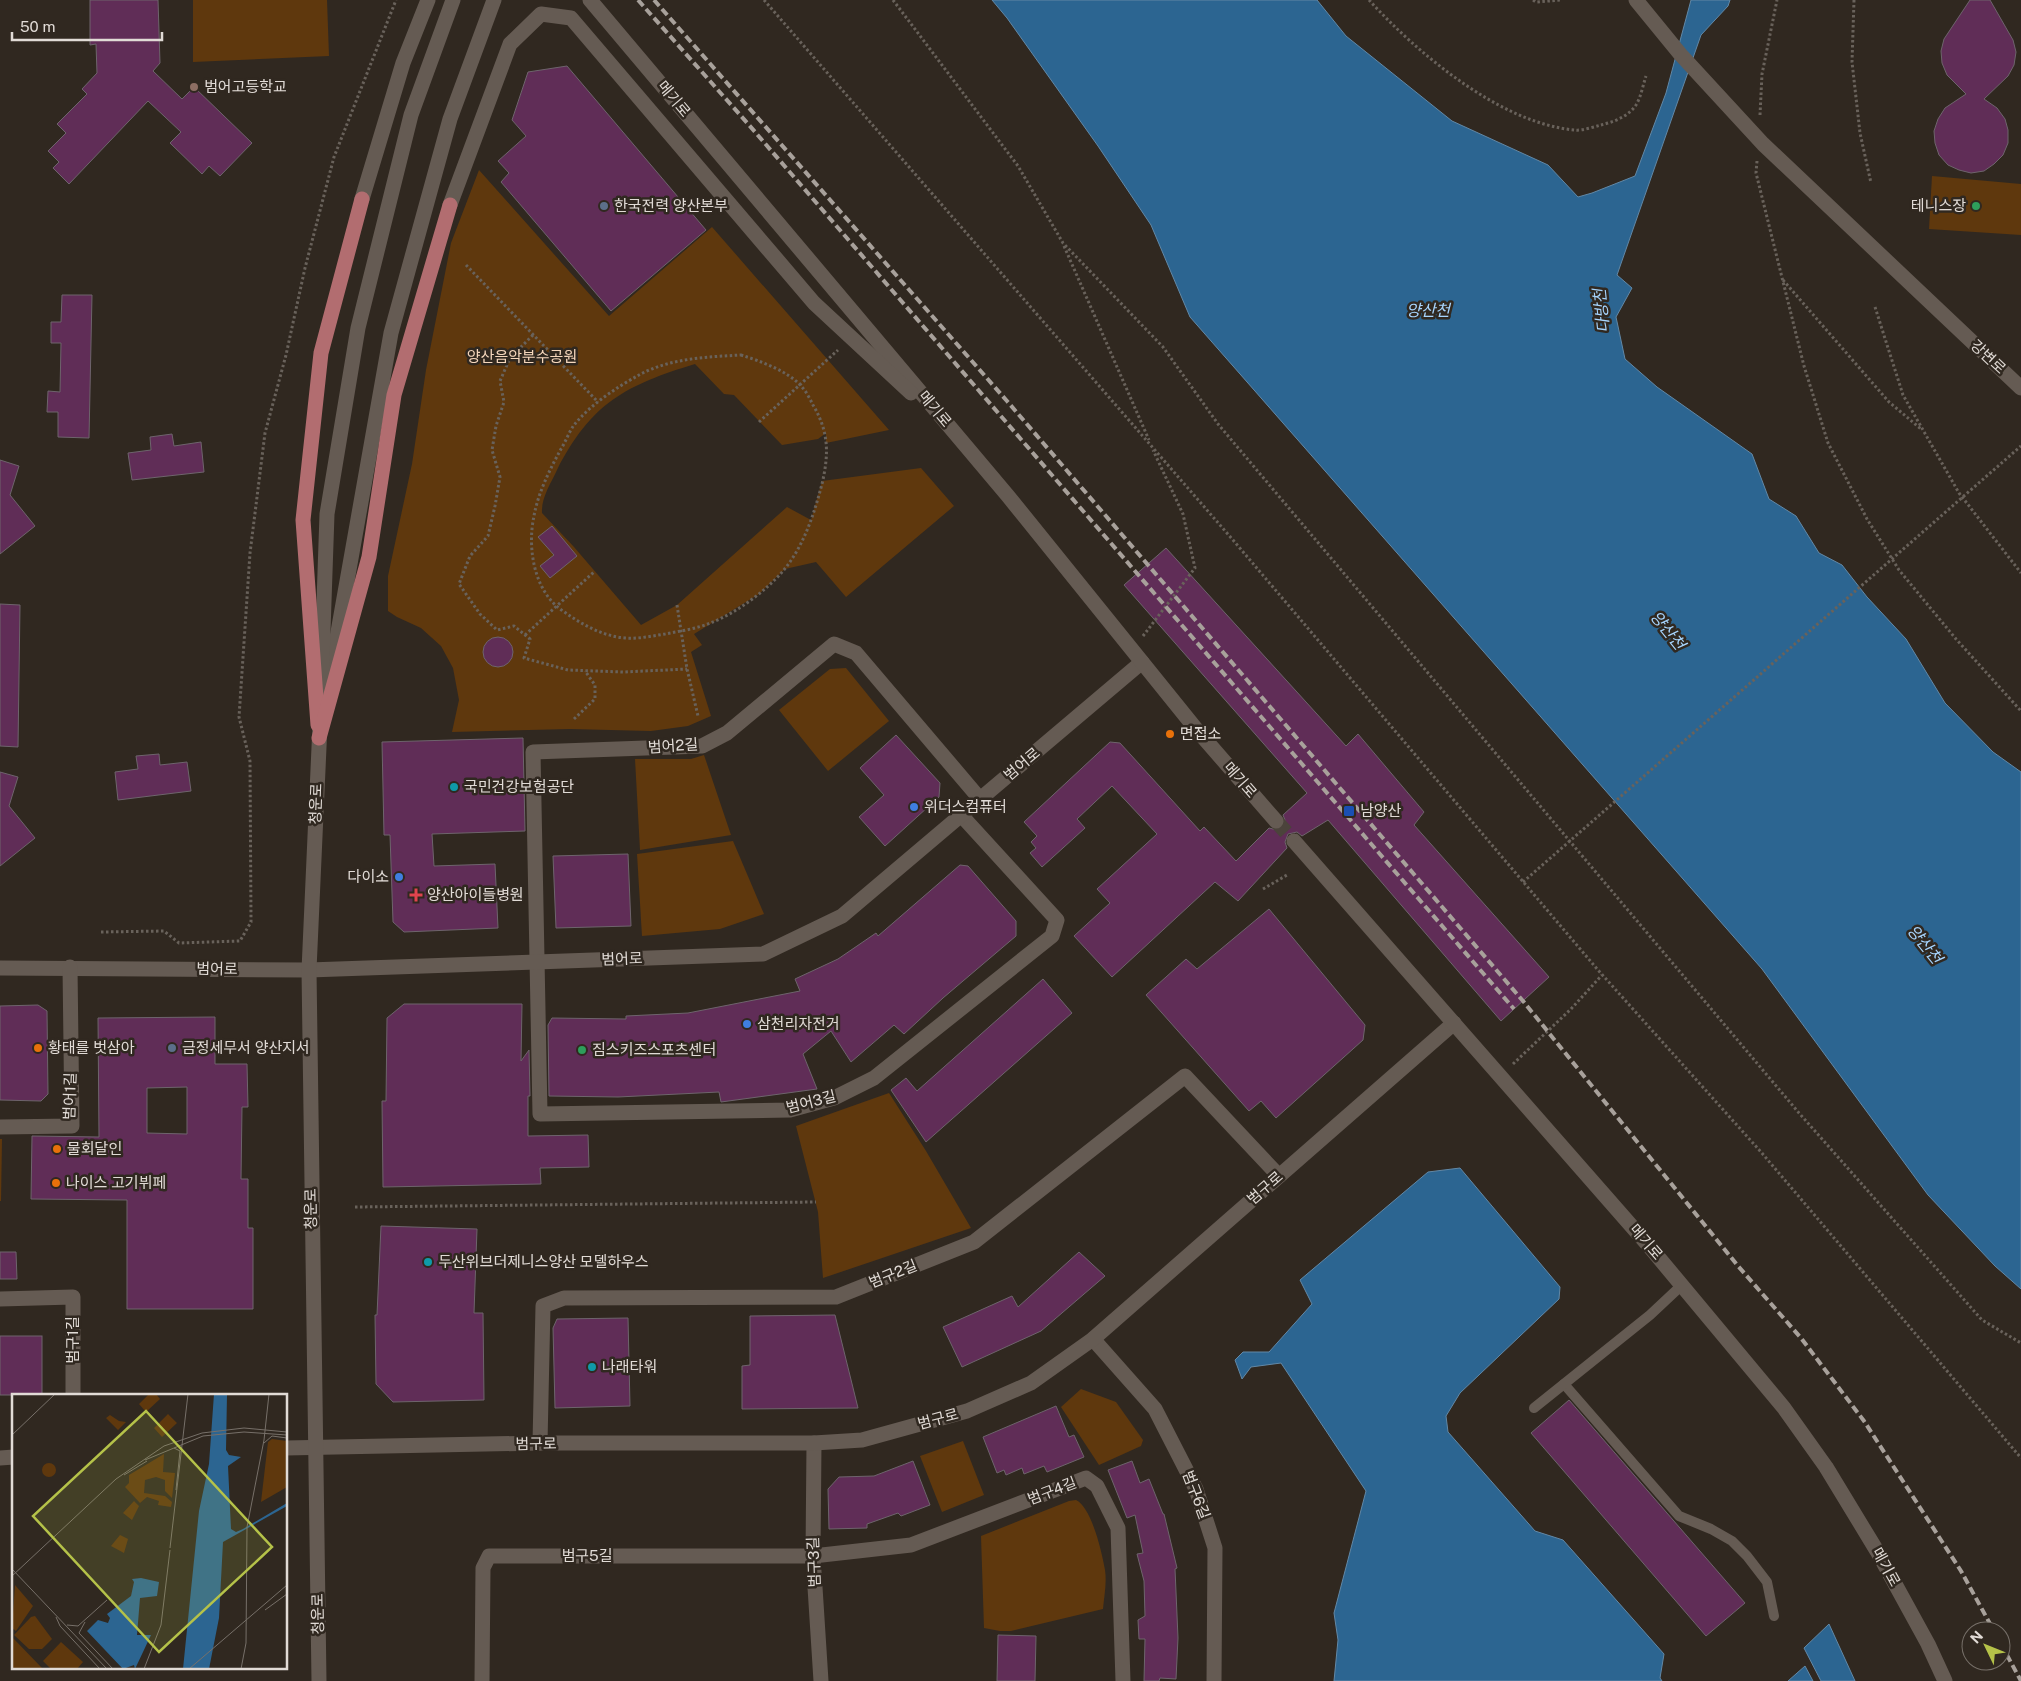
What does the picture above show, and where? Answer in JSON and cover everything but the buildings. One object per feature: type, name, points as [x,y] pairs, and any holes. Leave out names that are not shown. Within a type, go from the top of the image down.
[{"type":"main road","points":[[319,738],[304,520],[321,353],[362,199]]},
{"type":"main road","points":[[319,738],[369,557],[394,394],[450,205]]},
{"type":"street","points":[[362,199],[403,63],[428,0]]},
{"type":"street","points":[[319,738],[327,514],[358,328],[411,116],[452,0]]},
{"type":"street","points":[[319,738],[391,333],[450,119],[494,0]]},
{"type":"street","name":"메기로","points":[[590,0],[957,436],[1196,729],[1276,821]]},
{"type":"street","name":"강변로","points":[[1636,0],[1687,62],[1763,144],[2021,388]]},
{"type":"street","points":[[450,205],[510,44],[541,14],[571,18],[814,303],[957,436]]},
{"type":"street","name":"범어2길","points":[[538,962],[533,752],[702,746],[727,733],[834,644],[856,653],[980,799]]},
{"type":"street","name":"범어로","points":[[0,968],[309,970],[762,954],[842,916],[1142,662]]},
{"type":"street","name":"청운로","points":[[319,738],[309,970],[319,1681]]},
{"type":"street","name":"범어3길","points":[[538,962],[540,1114],[790,1110],[834,1098],[874,1078],[1052,936],[1058,920],[961,815]]},
{"type":"street","name":"메기로","points":[[1294,841],[1682,1285],[1784,1408],[1826,1467],[1877,1551],[1928,1644],[1945,1681]]},
{"type":"street","name":"범어1길","points":[[0,1127],[72,1126],[70,967]]},
{"type":"street","name":"범구로","points":[[288,1448],[540,1443],[814,1443],[862,1440],[967,1411],[1031,1383],[1093,1339],[1454,1024]]},
{"type":"street","name":"범구2길","points":[[540,1443],[543,1306],[564,1298],[836,1296],[974,1242],[1185,1076],[1279,1176]]},
{"type":"street","name":"범구1길","points":[[0,1299],[73,1297],[74,1394]]},
{"type":"street","name":"범구6길","points":[[1093,1339],[1155,1409],[1196,1489],[1215,1548],[1214,1681]]},
{"type":"street","name":"범구3길","points":[[814,1443],[813,1556],[821,1681]]},
{"type":"street","name":"범구4길","points":[[813,1556],[911,1545],[1086,1478],[1097,1486],[1118,1528],[1123,1681]]},
{"type":"street","name":"범구5길","points":[[482,1681],[483,1568],[489,1556],[813,1556]]},
{"type":"lane","points":[[1534,1408],[1650,1315],[1682,1285]]},
{"type":"lane","points":[[1564,1384],[1679,1516],[1711,1529],[1732,1541],[1747,1556],[1767,1582],[1774,1616]]},
{"type":"path","points":[[101,932],[164,931],[179,943],[240,941],[251,922],[250,761],[239,716],[250,553],[264,433],[286,355],[305,268],[334,157],[396,0]]},
{"type":"path","points":[[764,0],[1151,444],[1602,975],[1761,1152],[2021,1458]]},
{"type":"path","points":[[893,0],[1018,166],[1063,243],[1183,514],[1195,568],[1132,650]]},
{"type":"path","points":[[1369,0],[1390,23],[1438,64],[1482,96],[1522,116],[1547,124],[1576,130],[1618,120],[1636,105],[1646,76]]},
{"type":"path","points":[[1533,0],[1536,2],[1561,0]]},
{"type":"path","points":[[1759,123],[1762,74],[1777,0]]},
{"type":"path","points":[[1854,0],[1852,62],[1860,133],[1871,183]]},
{"type":"path","points":[[1758,153],[1756,173],[1781,278],[1804,366],[1828,443],[1867,519],[1899,570],[1956,639],[2021,711]]},
{"type":"path","points":[[1063,243],[1163,346],[1218,424],[1799,1113],[1982,1320],[2021,1342]]},
{"type":"path","points":[[466,265],[598,402]]},
{"type":"path","points":[[1781,278],[1889,402],[1923,431]]},
{"type":"path","points":[[1875,307],[1903,395],[1962,497],[2021,573]]},
{"type":"path","points":[[532,335],[510,358],[500,381],[504,402],[496,426],[492,450],[500,477],[495,506],[488,536],[470,556],[459,584],[480,614],[497,630],[514,626],[530,639],[524,658],[568,670],[623,672],[687,669]]},
{"type":"path","points":[[759,422],[838,350]]},
{"type":"path","points":[[741,355],[764,363],[801,385],[818,412],[826,432],[826,458],[816,509],[801,543],[785,569],[759,594],[710,623],[647,637],[625,638],[604,633],[556,607],[543,589],[535,569],[531,540],[534,516],[557,457],[574,425],[598,402],[640,374],[678,361],[710,357],[741,355]]},
{"type":"path","points":[[1523,882],[2021,446]]},
{"type":"path","points":[[525,635],[595,571]]},
{"type":"path","points":[[678,605],[687,669],[698,716]]},
{"type":"path","points":[[574,719],[595,699],[595,685],[584,670]]},
{"type":"path","points":[[1263,889],[1287,875]]},
{"type":"path","points":[[1500,1076],[1571,1009],[1602,975]]},
{"type":"path","points":[[355,1207],[816,1202]]},
{"type":"green space","points":[[193,0],[327,0],[329,56],[193,62]]},
{"type":"green space","name":"양산음악분수공원","points":[[479,170],[609,316],[712,227],[889,430],[826,443],[826,433],[818,439],[782,445],[734,395],[724,394],[695,364],[649,380],[613,400],[583,428],[570,447],[547,491],[542,513],[641,625],[677,605],[787,507],[811,520],[822,481],[921,468],[954,506],[846,597],[816,562],[785,569],[759,594],[694,634],[702,645],[691,652],[711,716],[688,726],[651,731],[570,729],[452,732],[459,700],[453,668],[441,646],[421,628],[388,611],[388,576],[412,464],[426,370],[451,243]]},
{"type":"green space","name":"테니스장","points":[[1932,176],[2021,184],[2021,235],[1929,229]]},
{"type":"green space","points":[[846,668],[889,721],[828,771],[779,710],[830,669]]},
{"type":"green space","points":[[704,755],[731,835],[640,850],[635,759],[691,759]]},
{"type":"green space","points":[[733,841],[764,914],[720,929],[642,936],[637,854]]},
{"type":"green space","points":[[889,1093],[926,1151],[971,1228],[823,1278],[818,1212],[796,1126]]},
{"type":"green space","points":[[0,1139],[2,1139],[1,1201],[0,1201]]},
{"type":"green space","points":[[1081,1389],[1116,1402],[1143,1440],[1141,1446],[1099,1465],[1061,1407]]},
{"type":"green space","points":[[963,1441],[984,1495],[942,1512],[920,1456]]},
{"type":"green space","points":[[1076,1500],[1087,1512],[1101,1553],[1106,1580],[1103,1609],[1011,1631],[984,1628],[981,1536],[1069,1501]]},
{"type":"water","name":"양산천","points":[[992,0],[1317,0],[1346,36],[1452,121],[1548,165],[1578,197],[1635,176],[1666,93],[1691,0],[1730,0],[1728,6],[1701,35],[1617,275],[1632,288],[1616,317],[1625,359],[1657,387],[1752,454],[1769,499],[1796,516],[1819,553],[1842,565],[1867,597],[1906,639],[1945,703],[1993,752],[2021,772],[2021,1289],[1995,1266],[1928,1195],[1762,969],[1190,317],[1151,225],[1098,146],[1007,18]]},
{"type":"water","points":[[1460,1168],[1560,1287],[1559,1299],[1460,1393],[1446,1416],[1448,1432],[1535,1531],[1563,1540],[1664,1654],[1660,1678],[1662,1681],[1334,1681],[1338,1640],[1334,1613],[1366,1491],[1281,1363],[1251,1367],[1242,1379],[1235,1360],[1243,1352],[1269,1352],[1312,1304],[1300,1280],[1428,1172]]},
{"type":"water","points":[[1829,1624],[1855,1681],[1821,1681],[1804,1648]]},
{"type":"water","points":[[1805,1666],[1813,1681],[1788,1681]]},
{"type":"tunnel","points":[[1276,821],[1294,841]]},
{"type":"railway","points":[[638,0],[749,125],[1514,1009]]},
{"type":"railway","points":[[654,0],[1007,401],[1523,1001],[1738,1266],[1801,1338],[1864,1421],[1961,1571],[1988,1621]]},
{"type":"railway","points":[[2011,1662],[2021,1681]]},
{"type":"place","name":"범어고등학교","points":[[194,87]]},
{"type":"place","name":"한국전력 양산본부","points":[[604,206]]},
{"type":"place","name":"테니스장","points":[[1976,206]]},
{"type":"place","name":"면접소","points":[[1170,734]]},
{"type":"place","name":"국민건강보험공단","points":[[454,787]]},
{"type":"place","name":"위더스컴퓨터","points":[[914,807]]},
{"type":"place","name":"남양산","points":[[1349,811]]},
{"type":"place","name":"다이소","points":[[399,877]]},
{"type":"place","name":"양산아이들병원","points":[[416,895]]},
{"type":"place","name":"삼천리자전거","points":[[747,1024]]},
{"type":"place","name":"황태를 벗삼아","points":[[38,1048]]},
{"type":"place","name":"금정세무서 양산지서","points":[[172,1048]]},
{"type":"place","name":"짐스키즈스포츠센터","points":[[582,1050]]},
{"type":"place","name":"물회달인","points":[[57,1149]]},
{"type":"place","name":"나이스 고기뷔페","points":[[56,1183]]},
{"type":"place","name":"두산위브더제니스양산 모델하우스","points":[[428,1262]]},
{"type":"place","name":"나래타워","points":[[592,1367]]},
{"type":"water label","name":"다방천","points":[[1601,311]]}]
